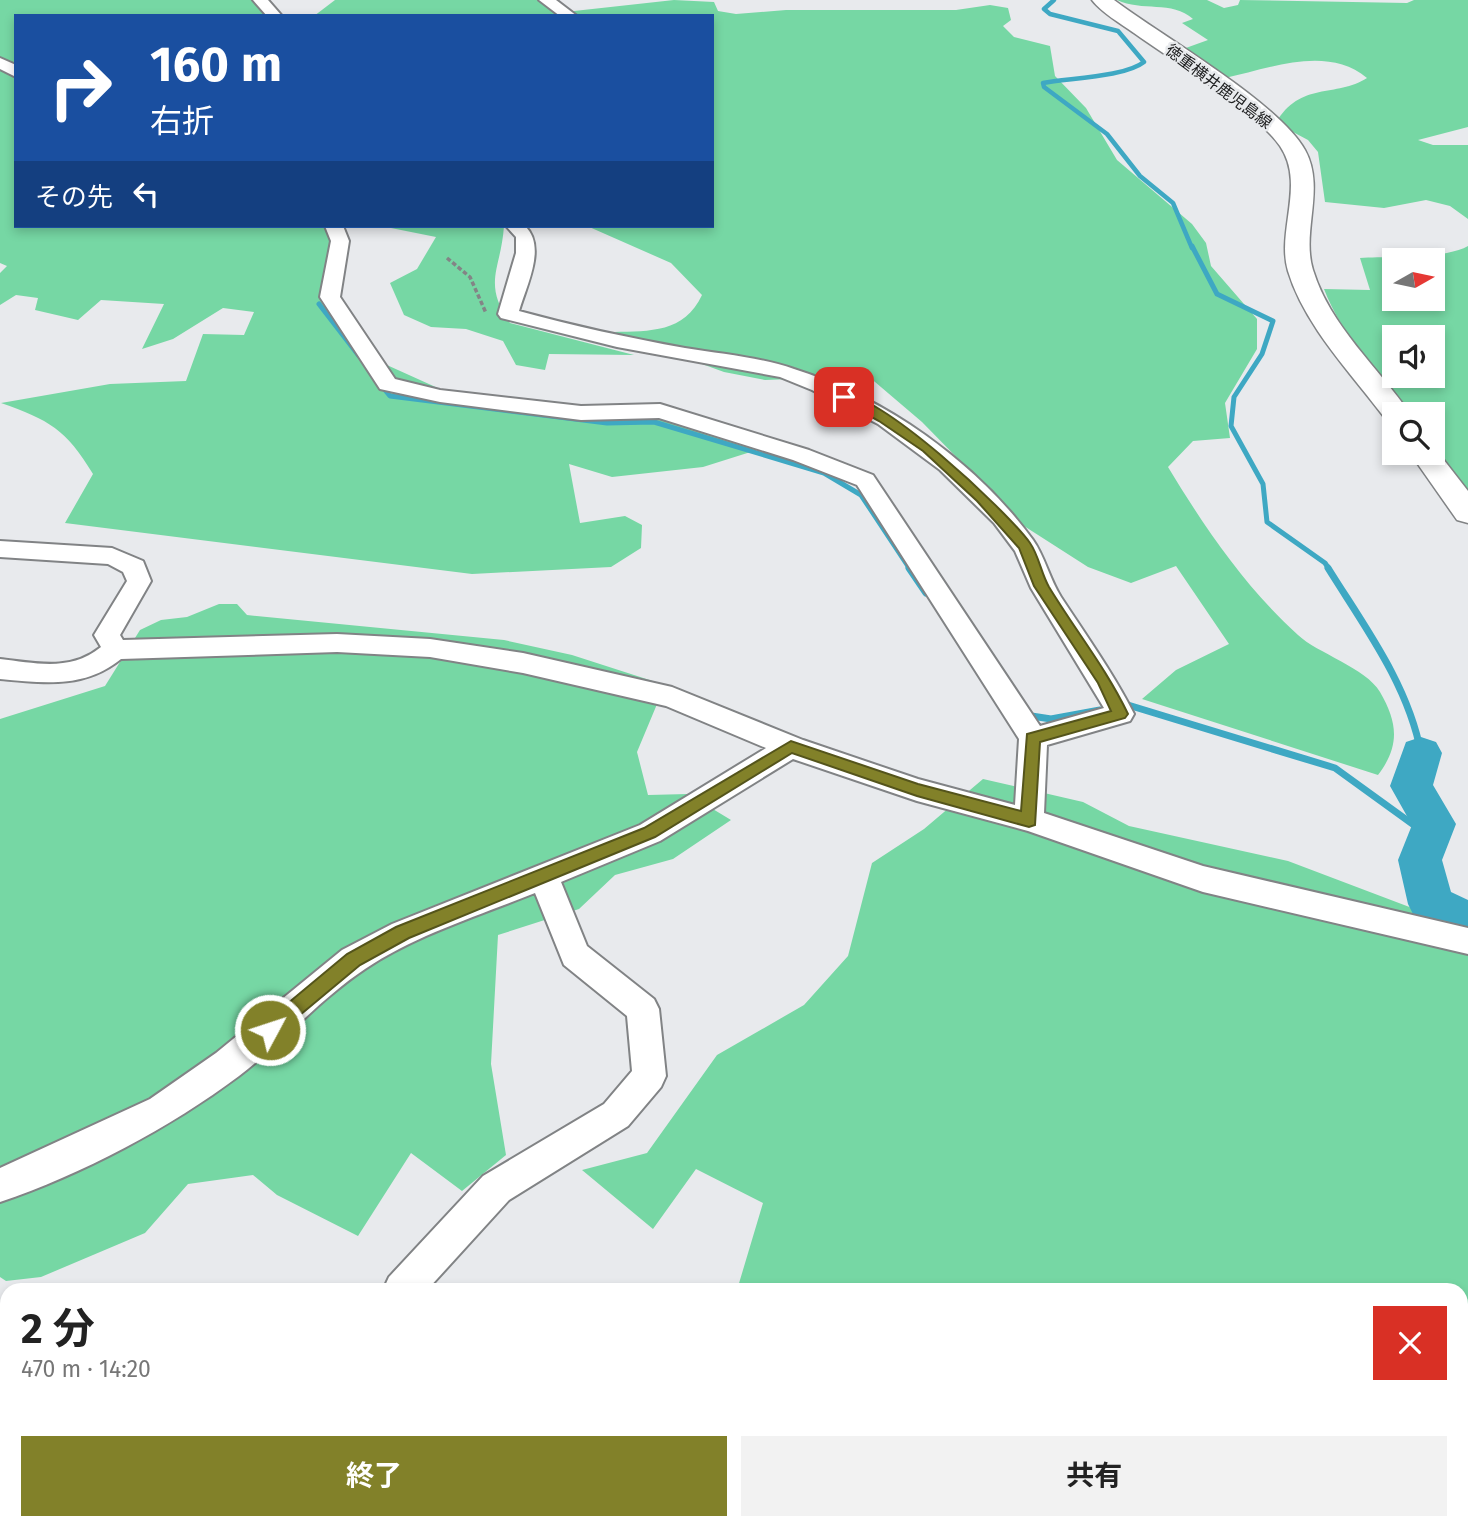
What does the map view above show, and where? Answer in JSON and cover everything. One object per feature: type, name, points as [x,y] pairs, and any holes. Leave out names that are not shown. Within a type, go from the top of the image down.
[{"type":"main road","name":"徳重横井鹿児島線","points":[[1102,0],[1254,111],[1288,142],[1301,166],[1303,184],[1297,250],[1301,271],[1322,312],[1388,402]]},
{"type":"main road","points":[[1434,465],[1468,513]]},
{"type":"street","points":[[260,0],[273,14]]},
{"type":"street","points":[[546,0],[567,14]]},
{"type":"street","points":[[335,228],[340,242],[330,297],[388,384],[440,396],[581,413],[660,411],[802,455],[865,480],[1033,738],[1029,820]]},
{"type":"street","points":[[517,228],[525,236],[526,253],[508,314],[639,346],[784,372],[823,386],[884,418],[927,449],[982,498],[1025,546],[1041,586],[1105,681],[1120,714],[1033,738]]},
{"type":"street","points":[[0,549],[112,556],[134,567],[139,581],[107,635],[115,650]]},
{"type":"street","points":[[0,669],[72,675],[98,666],[115,650],[337,643],[430,648],[523,663],[672,696],[791,747],[917,790],[1029,820],[1203,879],[1468,941]]},
{"type":"street","points":[[0,1185],[24,1177],[162,1110],[228,1064],[353,960],[403,933],[650,832],[791,747]]},
{"type":"street","points":[[408,1283],[496,1188],[616,1115],[649,1076],[643,1009],[575,955],[543,876]]},
{"type":"path","points":[[447,258],[470,277],[486,314],[518,323],[526,319]]},
{"type":"green space","points":[[0,0],[260,0],[280,14],[14,14],[14,228],[344,228],[335,233],[334,254],[344,330],[378,361],[440,389],[545,407],[621,409],[706,423],[760,449],[703,467],[612,477],[569,464],[580,523],[625,516],[642,525],[641,548],[611,567],[472,574],[65,523],[93,474],[74,446],[55,428],[32,415],[1,403],[110,384],[186,381],[203,334],[244,335],[254,312],[223,308],[173,339],[142,349],[164,304],[101,300],[78,320],[35,310],[38,298],[16,295],[0,305],[0,273],[7,266],[0,263]]},
{"type":"green space","points":[[335,0],[537,0],[565,12],[674,0],[714,2],[718,11],[736,14],[786,10],[956,10],[990,5],[1008,8],[1011,20],[1003,26],[1014,37],[1050,46],[1055,76],[1086,108],[1117,160],[1192,224],[1206,243],[1211,266],[1257,319],[1257,349],[1225,403],[1230,438],[1193,441],[1168,467],[1227,556],[1279,617],[1306,642],[1353,668],[1380,692],[1390,714],[1394,734],[1390,754],[1378,775],[1142,699],[1176,670],[1229,644],[1176,566],[1131,583],[1088,567],[1024,526],[922,422],[868,376],[765,380],[724,372],[614,332],[653,330],[676,323],[686,317],[702,295],[671,263],[592,228],[714,228],[714,14],[317,14]]},
{"type":"green space","points":[[1117,0],[1207,0],[1224,8],[1238,5],[1240,0],[1407,3],[1414,0],[1468,0],[1468,127],[1418,140],[1433,145],[1468,145],[1468,219],[1450,206],[1426,200],[1384,208],[1325,202],[1318,152],[1308,140],[1276,123],[1296,101],[1319,92],[1343,88],[1367,78],[1351,68],[1317,61],[1298,62],[1225,78],[1183,49],[1208,40],[1182,23],[1193,19],[1185,13]]},
{"type":"green space","points":[[391,228],[504,228],[495,286],[497,297],[510,323],[634,355],[549,354],[545,370],[516,365],[503,341],[466,329],[431,327],[404,315],[390,283],[417,269],[436,237]]},
{"type":"green space","points":[[1468,246],[1468,497],[1445,464],[1445,402],[1400,402],[1388,388],[1445,388],[1445,325],[1382,325],[1382,380],[1351,339],[1324,289],[1370,290],[1360,258],[1382,257],[1382,312],[1446,312],[1446,253]]},
{"type":"green space","points":[[219,604],[237,604],[247,615],[504,640],[572,655],[665,685],[637,752],[648,795],[688,794],[731,820],[673,859],[615,875],[579,909],[498,935],[491,1064],[506,1155],[462,1191],[411,1153],[358,1236],[277,1195],[253,1175],[188,1184],[145,1233],[41,1277],[6,1281],[0,1277],[0,719],[105,686],[140,630],[161,620],[187,617]]},
{"type":"green space","points":[[983,779],[1083,802],[1129,826],[1288,861],[1420,911],[1468,940],[1468,1283],[739,1283],[763,1203],[696,1169],[653,1229],[582,1170],[647,1153],[717,1055],[804,1005],[848,956],[872,863],[924,829]]},
{"type":"waterway","points":[[1054,0],[1044,9],[1050,14],[1118,31],[1144,62],[1111,74],[1043,83],[1044,87],[1107,134],[1140,176],[1173,203],[1192,248]]},
{"type":"waterway","points":[[1192,246],[1217,294],[1273,321],[1262,354],[1234,397],[1231,426],[1263,484],[1267,522],[1325,563],[1329,569]]},
{"type":"waterway","points":[[319,304],[359,356]]},
{"type":"waterway","points":[[381,385],[390,396],[607,423],[654,422],[824,473],[861,495],[910,569]]},
{"type":"waterway","points":[[909,568],[926,593]]},
{"type":"waterway","points":[[1328,568],[1395,679],[1415,728],[1421,753]]},
{"type":"waterway","points":[[1122,706],[1128,705],[1335,768],[1429,836]]},
{"type":"waterway","points":[[1025,715],[1051,719],[1100,710]]},
{"type":"waterway","points":[[1421,753],[1411,786],[1434,824],[1420,860],[1431,904],[1468,921]]},
{"type":"route","points":[[270,1030],[353,960],[403,933],[650,832],[791,747],[917,790],[1029,820],[1033,738],[1120,714],[1105,681],[1041,586],[1025,546],[982,498],[927,449],[884,418],[844,397]]}]
